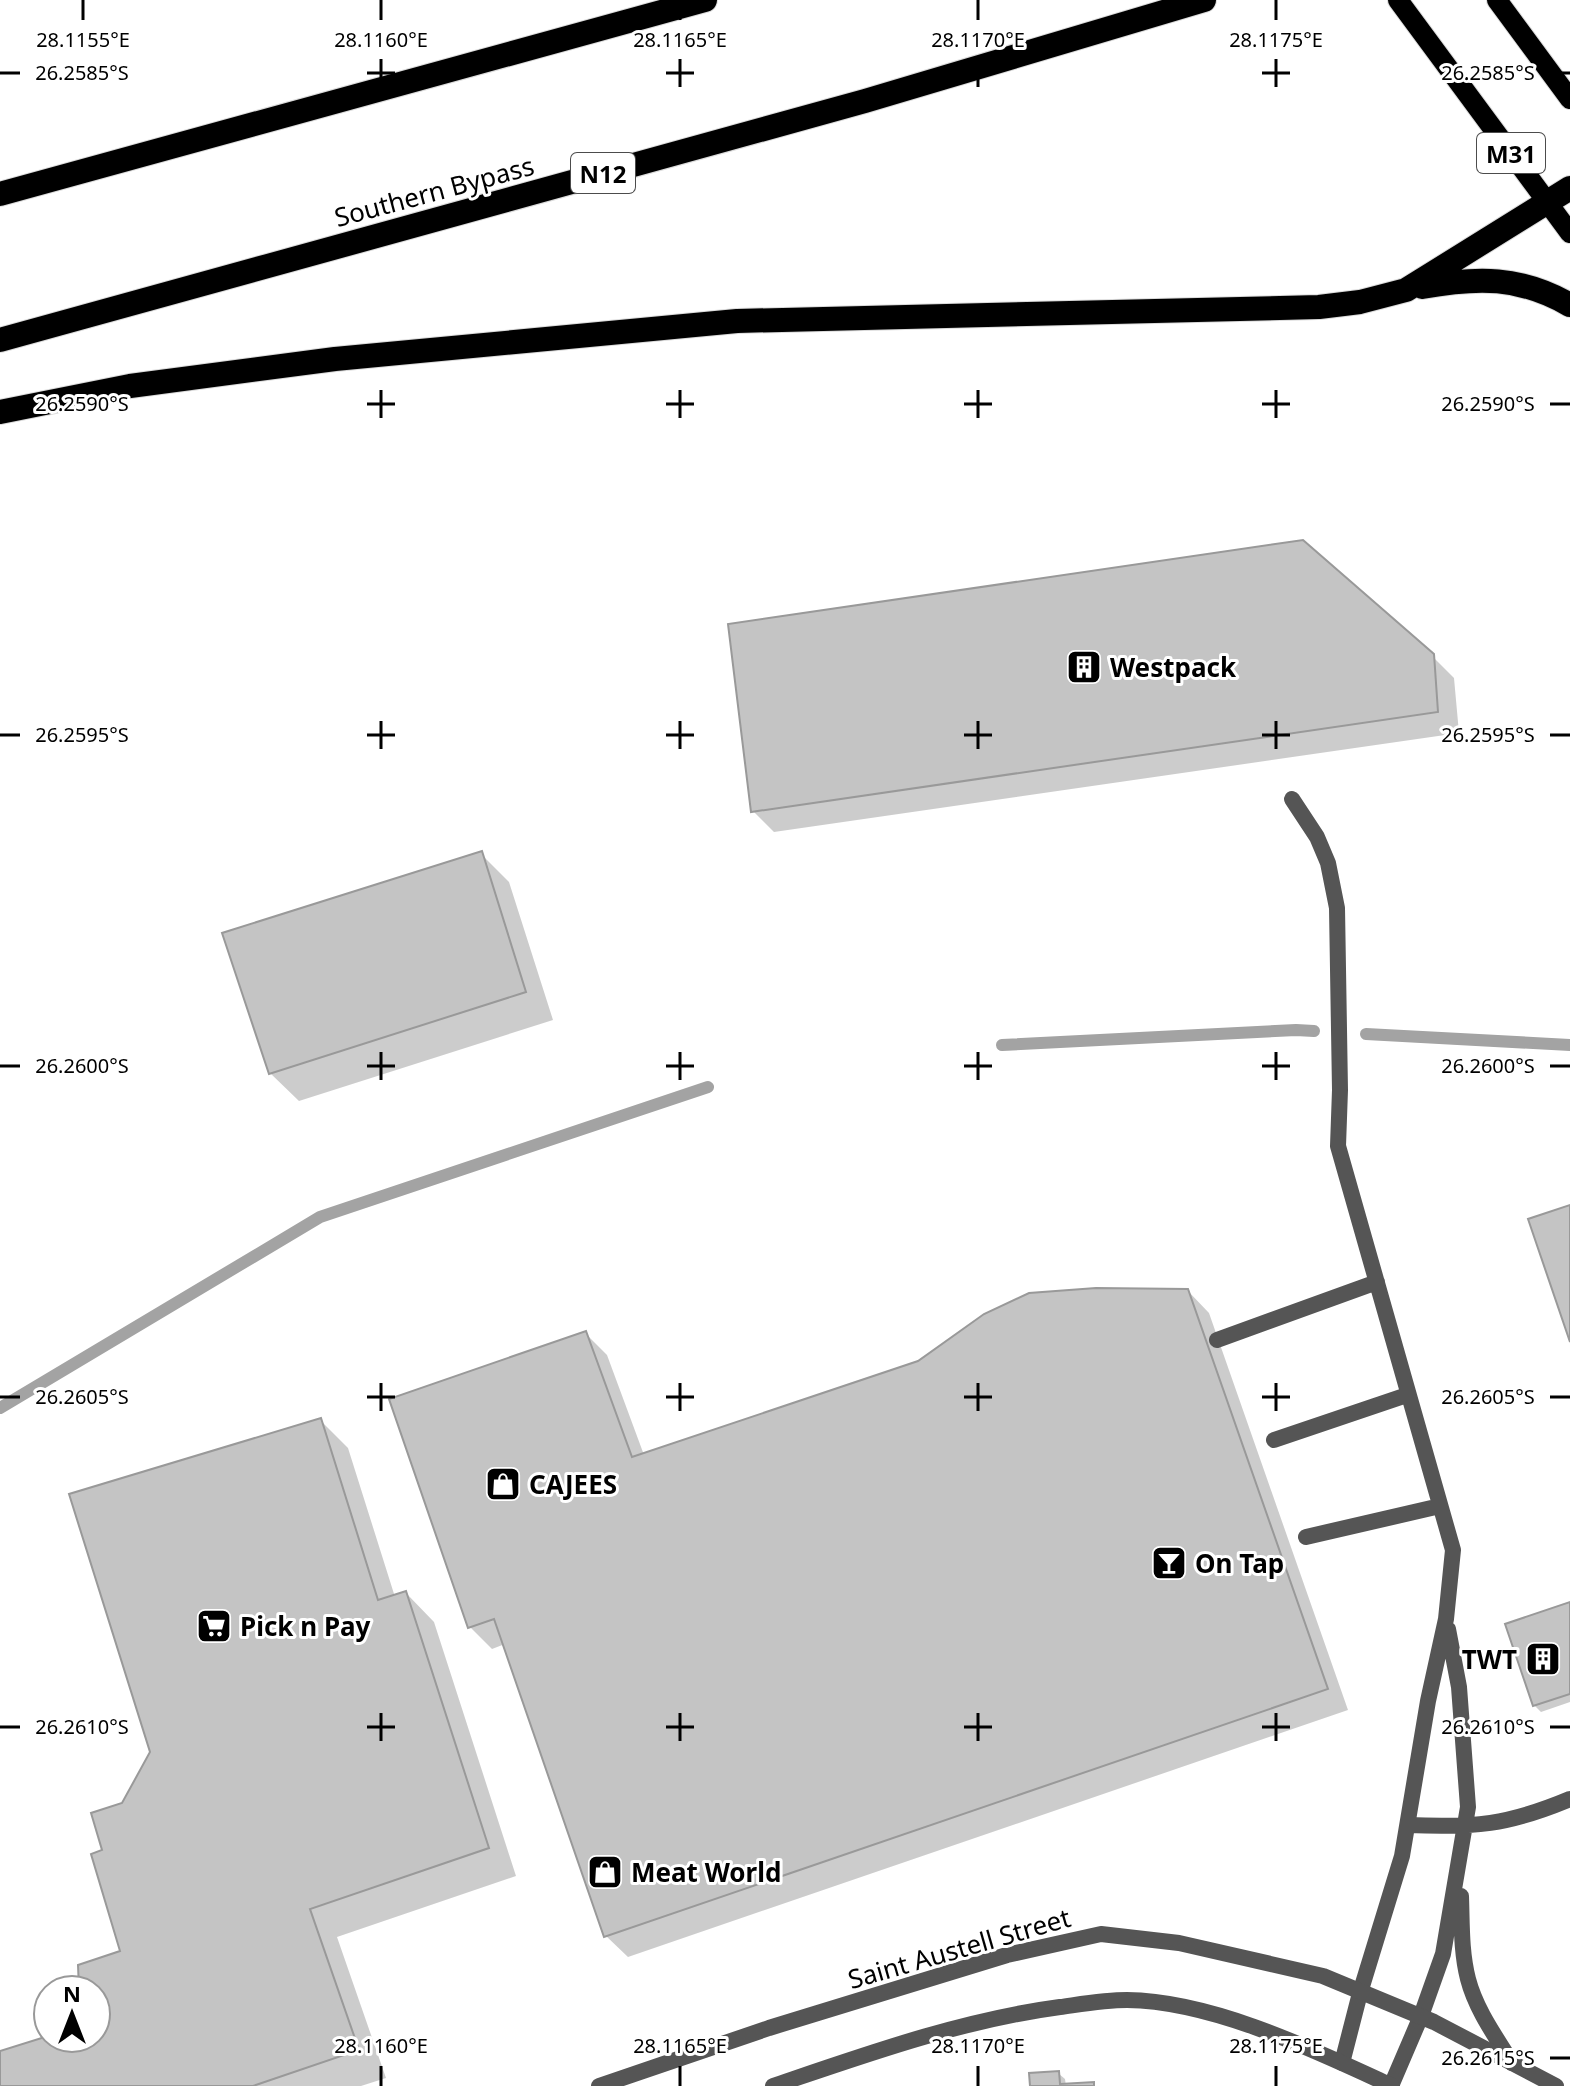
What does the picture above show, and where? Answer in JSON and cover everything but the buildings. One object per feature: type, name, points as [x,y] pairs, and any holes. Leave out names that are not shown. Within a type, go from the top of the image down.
[{"type":"highway","points":[[0,194],[705,0]]},
{"type":"highway","name":"Southern Bypass","points":[[0,340],[865,101],[1204,0]]},
{"type":"highway","points":[[1406,290],[1570,188]]},
{"type":"highway","points":[[0,412],[130,386],[335,359],[737,321],[1319,307],[1360,302],[1452,282],[1505,280],[1551,294],[1570,305]]},
{"type":"main road","name":"M31","points":[[1398,0],[1570,233]]},
{"type":"main road","points":[[1497,0],[1570,99]]},
{"type":"street","points":[[1292,799],[1317,837],[1328,863],[1337,908],[1338,1146],[1453,1550],[1446,1619],[1428,1701],[1402,1856],[1342,2063]]},
{"type":"street","points":[[1217,1340],[1377,1282]]},
{"type":"street","points":[[1274,1440],[1407,1395]]},
{"type":"street","points":[[1306,1537],[1440,1506]]},
{"type":"street","points":[[773,2086],[860,2056],[1007,2014],[1127,2000],[1177,2006],[1227,2019],[1288,2040],[1391,2086],[1443,1954],[1468,1807],[1459,1687],[1446,1619]]},
{"type":"street","points":[[1408,1825],[1464,1827],[1523,1817],[1570,1799]]},
{"type":"street","points":[[1459,1867],[1463,1948],[1468,1980],[1484,2019],[1512,2063]]},
{"type":"street","name":"Saint Austell Street","points":[[599,2086],[769,2028],[992,1959],[1101,1934],[1179,1943],[1323,1976],[1421,2016],[1556,2086]]},
{"type":"waterway","points":[[1002,1045],[1314,1031]]},
{"type":"waterway","points":[[1366,1034],[1570,1045]]},
{"type":"waterway","points":[[0,1408],[320,1217],[708,1087]]},
{"type":"place","name":"Westpack","points":[[1084,667]]},
{"type":"place","name":"CAJEES","points":[[503,1484]]},
{"type":"place","name":"On Tap","points":[[1169,1563]]},
{"type":"place","name":"Pick n Pay","points":[[214,1626]]},
{"type":"place","name":"TWT","points":[[1543,1659]]},
{"type":"place","name":"Meat World","points":[[605,1872]]}]
